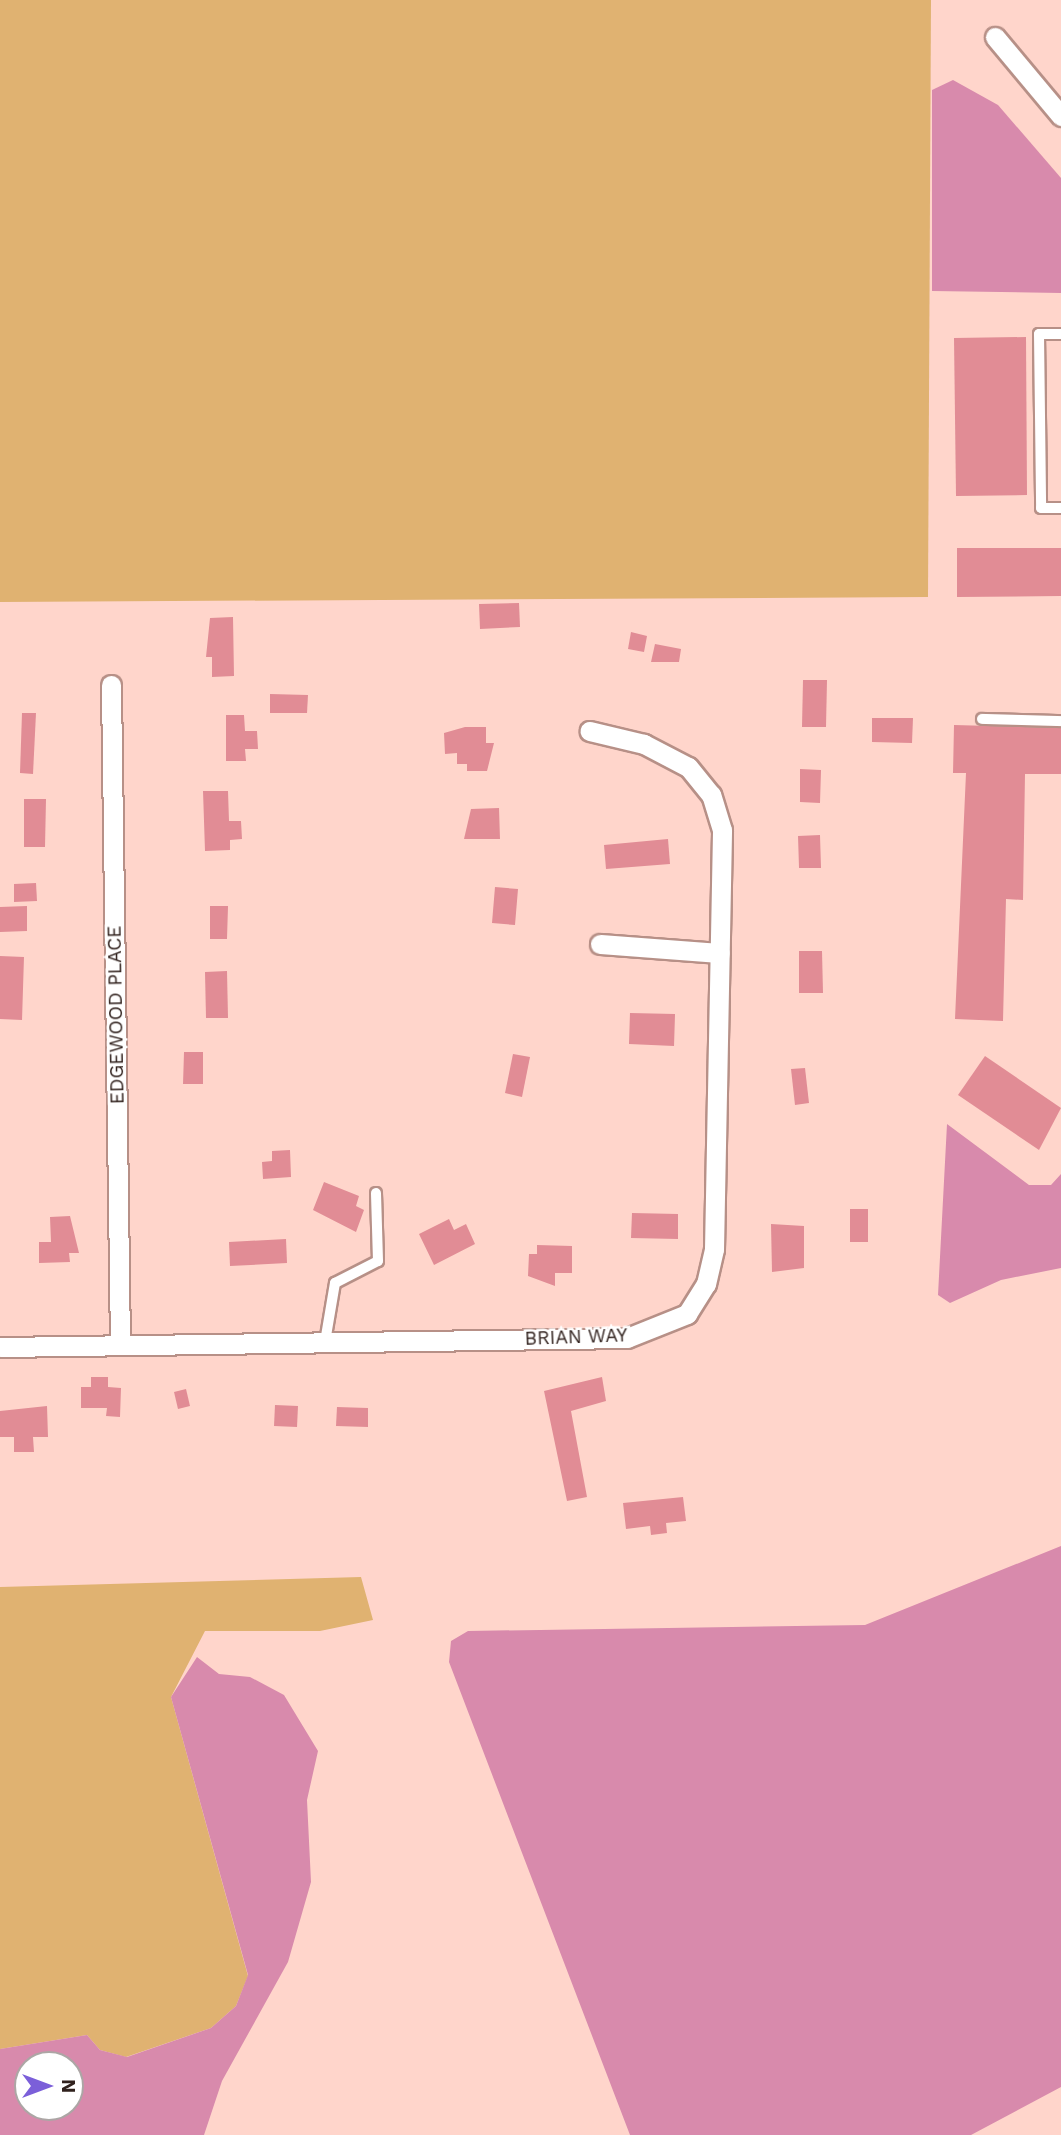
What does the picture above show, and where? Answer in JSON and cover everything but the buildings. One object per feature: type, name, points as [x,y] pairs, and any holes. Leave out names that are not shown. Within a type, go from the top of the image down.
[{"type":"street","points":[[995,37],[1061,117]]},
{"type":"street","name":"EDGEWOOD PLACE","points":[[111,685],[120,1345]]},
{"type":"street","name":"BRIAN WAY","points":[[0,1347],[627,1338],[687,1314],[706,1284],[713,1249],[722,830],[711,795],[669,755],[590,731]]},
{"type":"street","points":[[600,944],[720,953]]},
{"type":"lane","points":[[1061,334],[1039,334],[1041,508],[1061,508]]},
{"type":"lane","points":[[982,719],[1061,721]]},
{"type":"lane","points":[[325,1342],[335,1283],[378,1261],[376,1193]]},
{"type":"shaded area","points":[[0,0],[931,0],[928,597],[0,602]]},
{"type":"shaded area","points":[[953,80],[998,105],[1061,178],[1061,293],[932,291],[932,90]]},
{"type":"shaded area","points":[[947,1124],[1029,1185],[1051,1185],[1061,1174],[1061,1268],[1001,1280],[950,1303],[938,1295]]},
{"type":"shaded area","points":[[1061,1546],[1061,2087],[971,2135],[630,2135],[449,1662],[451,1641],[468,1631],[865,1625]]},
{"type":"shaded area","points":[[361,1577],[373,1620],[320,1631],[205,1631],[171,1697],[248,1976],[236,2006],[211,2028],[126,2057],[100,2050],[87,2035],[0,2049],[0,1587]]},
{"type":"shaded area","points":[[197,1657],[219,1674],[250,1677],[284,1695],[318,1751],[307,1800],[311,1882],[288,1962],[222,2081],[204,2135],[0,2135],[0,2049],[87,2035],[100,2050],[127,2057],[211,2028],[236,2006],[248,1975],[171,1697]]}]
